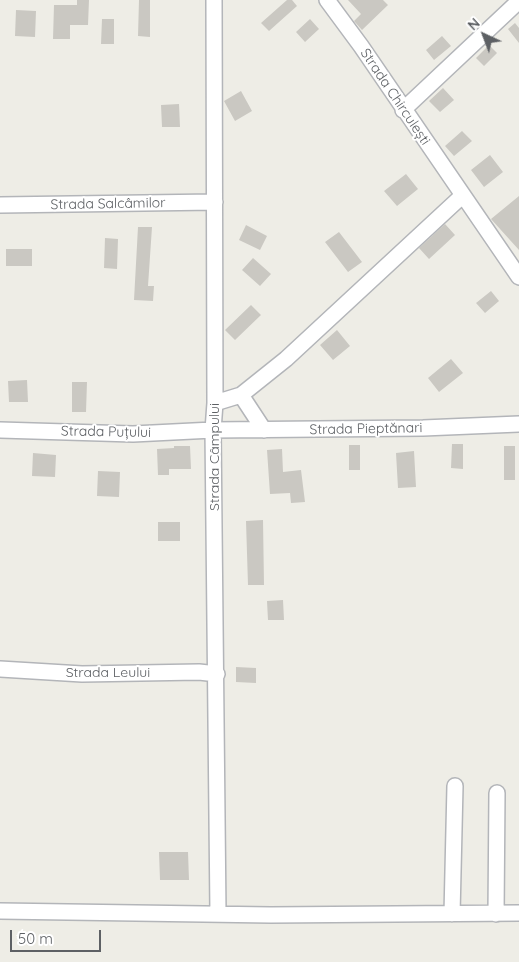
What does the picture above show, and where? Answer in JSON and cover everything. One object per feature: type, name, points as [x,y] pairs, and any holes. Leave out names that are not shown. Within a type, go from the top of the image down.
[{"type":"street","name":"Strada Câmpului","points":[[214,0],[215,403],[212,430],[217,674],[218,914]]},
{"type":"street","name":"Strada Chirculești","points":[[327,0],[361,46],[519,278]]},
{"type":"street","points":[[403,110],[519,1]]},
{"type":"street","points":[[215,403],[241,395],[286,359],[462,196]]},
{"type":"street","name":"Strada Salcâmilor","points":[[0,205],[215,202]]},
{"type":"street","points":[[241,395],[264,430]]},
{"type":"street","name":"Strada Pieptănari","points":[[212,430],[519,424]]},
{"type":"street","name":"Strada Puțului","points":[[0,430],[133,434],[212,430]]},
{"type":"street","name":"Strada Leului","points":[[0,670],[82,674],[199,672],[217,674]]},
{"type":"street","points":[[452,914],[455,786]]},
{"type":"street","points":[[496,914],[497,793]]},
{"type":"street","points":[[0,911],[218,914],[519,913]]},
{"type":"building","points":[[77,0],[89,0],[88,25],[70,25],[70,39],[53,39],[54,5],[77,5]]},
{"type":"building","points":[[139,0],[150,0],[150,37],[138,36]]},
{"type":"building","points":[[287,0],[292,0],[297,6],[269,31],[261,23]]},
{"type":"building","points":[[348,0],[383,0],[388,5],[362,30],[354,21],[361,14]]},
{"type":"building","points":[[16,10],[36,11],[35,37],[15,36]]},
{"type":"building","points":[[102,19],[114,19],[114,44],[101,44]]},
{"type":"building","points":[[310,19],[319,29],[305,42],[296,32]]},
{"type":"building","points":[[515,23],[519,28],[519,43],[508,29]]},
{"type":"building","points":[[442,36],[451,46],[434,60],[426,50]]},
{"type":"building","points":[[489,45],[497,53],[484,66],[476,58]]},
{"type":"building","points":[[443,88],[454,100],[440,112],[429,101]]},
{"type":"building","points":[[241,91],[252,111],[235,121],[224,101]]},
{"type":"building","points":[[179,104],[180,127],[162,127],[161,105]]},
{"type":"building","points":[[462,131],[472,141],[454,156],[445,146]]},
{"type":"building","points":[[490,155],[503,172],[484,187],[471,170]]},
{"type":"building","points":[[406,174],[418,189],[397,206],[384,191]]},
{"type":"building","points":[[519,196],[519,250],[491,219]]},
{"type":"building","points":[[445,224],[455,235],[429,259],[419,248]]},
{"type":"building","points":[[246,225],[267,236],[260,250],[239,240]]},
{"type":"building","points":[[138,227],[152,227],[148,286],[154,286],[153,301],[134,300]]},
{"type":"building","points":[[339,232],[362,262],[348,272],[325,242]]},
{"type":"building","points":[[105,238],[118,239],[117,269],[104,268]]},
{"type":"building","points":[[6,249],[32,249],[32,266],[6,266]]},
{"type":"building","points":[[253,258],[271,274],[260,286],[242,270]]},
{"type":"building","points":[[491,291],[499,301],[485,313],[476,303]]},
{"type":"building","points":[[251,305],[261,315],[235,340],[225,330]]},
{"type":"building","points":[[337,330],[350,346],[333,360],[320,345]]},
{"type":"building","points":[[451,359],[463,373],[439,392],[428,378]]},
{"type":"building","points":[[27,380],[28,402],[9,402],[8,381]]},
{"type":"building","points":[[72,382],[87,382],[86,412],[72,412]]},
{"type":"building","points":[[452,444],[463,444],[463,469],[451,468]]},
{"type":"building","points":[[349,445],[360,445],[360,470],[349,470]]},
{"type":"building","points":[[174,446],[190,446],[191,469],[169,469],[169,475],[158,475],[157,449],[174,448]]},
{"type":"building","points":[[504,446],[515,446],[515,480],[504,480]]},
{"type":"building","points":[[282,449],[283,472],[301,470],[305,502],[291,503],[290,493],[270,494],[267,450]]},
{"type":"building","points":[[414,451],[416,487],[398,488],[396,453]]},
{"type":"building","points":[[33,453],[56,455],[55,477],[32,476]]},
{"type":"building","points":[[98,471],[120,472],[119,497],[97,496]]},
{"type":"building","points":[[263,520],[264,585],[248,585],[246,521]]},
{"type":"building","points":[[158,522],[180,522],[180,541],[158,541]]},
{"type":"building","points":[[283,600],[284,620],[268,620],[267,601]]},
{"type":"building","points":[[236,667],[256,668],[256,683],[236,682]]},
{"type":"building","points":[[159,852],[188,852],[189,880],[160,880]]}]
